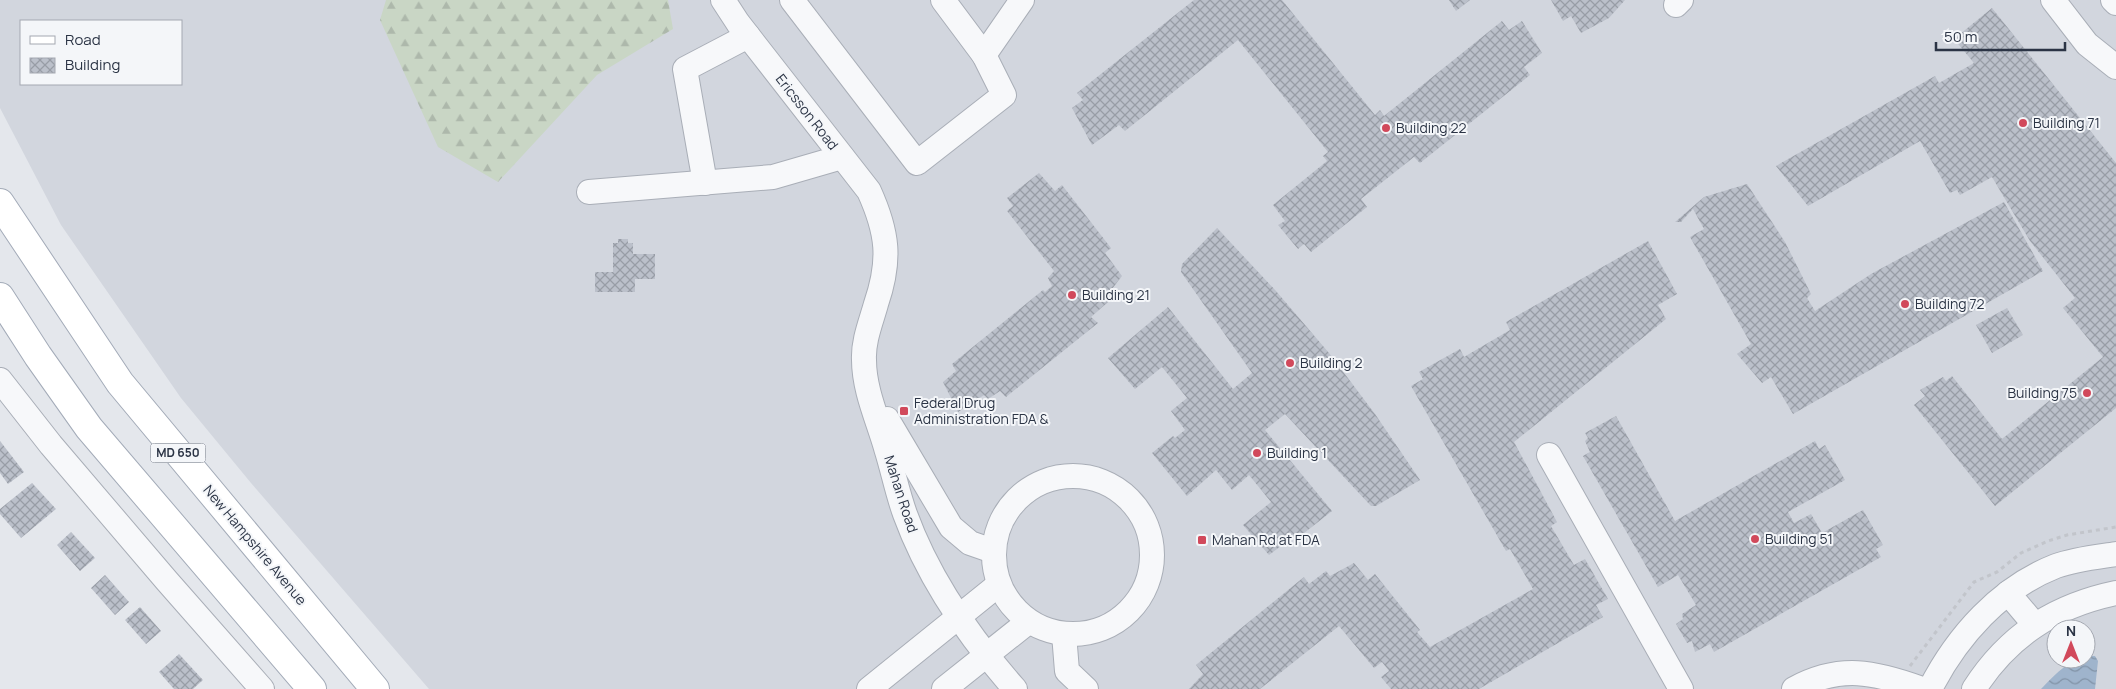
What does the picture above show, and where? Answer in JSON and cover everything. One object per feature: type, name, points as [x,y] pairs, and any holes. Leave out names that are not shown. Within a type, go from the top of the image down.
[{"type":"main road","name":"New Hampshire Avenue","points":[[0,203],[120,383],[375,689]]},
{"type":"main road","points":[[0,297],[38,356],[89,428],[156,509],[312,689]]},
{"type":"street","name":"Ericsson Road","points":[[723,0],[748,36],[869,191],[884,228]]},
{"type":"street","points":[[792,0],[917,162],[1004,94],[984,55],[951,3]]},
{"type":"street","points":[[984,55],[1022,0]]},
{"type":"street","points":[[2052,0],[2087,44],[2116,67]]},
{"type":"street","points":[[2113,0],[2116,3]]},
{"type":"street","points":[[705,183],[685,69],[748,36]]},
{"type":"street","points":[[589,192],[773,177],[842,157]]},
{"type":"street","name":"Mahan Road","points":[[884,228],[886,265],[868,329],[864,360],[869,391],[905,515],[957,618],[986,656],[1015,689]]},
{"type":"street","points":[[0,380],[51,445],[160,574],[262,689]]},
{"type":"street","name":"Mahan Road","points":[[869,391],[951,527],[970,543],[993,551]]},
{"type":"street","points":[[1550,455],[1681,689]]},
{"type":"street","points":[[1074,476],[1110,482],[1131,496],[1144,514],[1150,536],[1149,569],[1144,587],[1133,605],[1114,621],[1089,631],[1064,634],[1043,630],[1028,622],[1006,599],[998,585],[995,574],[993,551],[1000,529],[1008,515],[1026,494],[1048,481],[1074,476]]},
{"type":"street","points":[[1930,689],[1970,630],[1987,610],[2008,593],[2056,566],[2092,557],[2116,554]]},
{"type":"street","points":[[869,689],[998,585]]},
{"type":"street","points":[[2008,593],[2036,625]]},
{"type":"street","points":[[1974,689],[2010,643],[2036,625],[2062,610],[2114,598]]},
{"type":"street","points":[[944,689],[1028,622]]},
{"type":"street","points":[[1064,634],[1067,671],[1086,689]]},
{"type":"street","points":[[1794,689],[1818,678],[1851,672],[1880,675],[1922,689]]},
{"type":"shaded area","points":[[0,0],[2116,0],[2116,689],[429,689],[251,483],[181,398],[61,225],[0,108]]},
{"type":"green space","points":[[386,0],[668,0],[673,29],[597,75],[498,182],[438,147],[380,20]]},
{"type":"water","points":[[2096,658],[2098,661],[2095,689],[2041,689],[2061,670],[2096,669]]},
{"type":"building","name":"Building 22","points":[[1194,0],[1282,0],[1375,115],[1380,110],[1384,116],[1502,21],[1509,30],[1522,21],[1542,53],[1524,67],[1530,75],[1420,163],[1414,157],[1361,199],[1367,207],[1311,252],[1304,244],[1298,249],[1278,225],[1285,221],[1273,205],[1327,161],[1323,156],[1328,152],[1238,40],[1125,131],[1119,125],[1092,145],[1072,108],[1083,100],[1077,93]]},
{"type":"building","points":[[1449,0],[1470,0],[1456,11]]},
{"type":"building","points":[[1551,0],[1625,0],[1609,18],[1581,33],[1571,16],[1563,21]]},
{"type":"building","points":[[1992,8],[2116,163],[2116,408],[1995,506],[1914,405],[1925,396],[1920,390],[1943,377],[1946,381],[1952,376],[2002,439],[2103,357],[2063,308],[2075,298],[2030,241],[1992,177],[1960,195],[1957,190],[1950,193],[1920,141],[1808,206],[1776,166],[1935,76],[1939,83],[1974,63],[1954,39]]},
{"type":"building","name":"Building 21","points":[[1039,173],[1055,191],[1062,185],[1111,248],[1105,253],[1122,276],[1105,298],[1108,302],[1091,317],[1098,323],[1006,397],[1000,391],[988,399],[984,395],[958,412],[943,382],[956,371],[952,364],[1043,290],[1045,292],[1052,286],[1048,278],[1054,271],[1007,211],[1013,206],[1007,198]]},
{"type":"building","name":"Building 72","points":[[1747,184],[1785,242],[1811,294],[1807,298],[1815,311],[1871,274],[2004,202],[2043,271],[1793,414],[1771,377],[1762,383],[1737,354],[1751,344],[1690,237],[1704,229],[1693,209],[1681,222],[1675,222],[1704,197]]},
{"type":"building","points":[[1217,228],[1276,291],[1329,353],[1375,414],[1420,480],[1376,506],[1371,506],[1285,414],[1265,430],[1332,511],[1299,537],[1297,534],[1269,555],[1243,525],[1271,502],[1249,475],[1232,490],[1216,470],[1187,496],[1152,453],[1173,436],[1175,438],[1185,430],[1171,411],[1187,398],[1162,367],[1135,389],[1108,358],[1168,307],[1233,389],[1252,373],[1181,272],[1182,264]]},
{"type":"building","points":[[618,239],[628,239],[628,243],[633,243],[633,254],[655,254],[655,279],[635,279],[635,292],[595,292],[595,272],[613,272],[613,243],[618,243]]},
{"type":"building","points":[[1648,241],[1677,294],[1658,305],[1666,319],[1514,442],[1557,522],[1551,526],[1574,565],[1585,559],[1608,599],[1596,605],[1603,617],[1479,689],[1391,689],[1381,677],[1389,671],[1382,662],[1374,668],[1339,626],[1260,689],[1189,689],[1203,674],[1196,665],[1304,577],[1309,584],[1326,571],[1330,576],[1354,563],[1368,580],[1375,574],[1420,630],[1417,632],[1430,647],[1533,589],[1510,549],[1506,551],[1411,386],[1423,379],[1419,372],[1460,349],[1464,357],[1510,330],[1506,322]]},
{"type":"building","points":[[2007,308],[2023,335],[1992,353],[1976,325]]},
{"type":"building","name":"Building 51","points":[[1616,416],[1675,521],[1815,441],[1819,449],[1825,445],[1845,480],[1788,512],[1794,523],[1811,514],[1822,533],[1863,510],[1883,545],[1876,549],[1881,557],[1714,652],[1710,644],[1695,652],[1692,641],[1687,643],[1676,624],[1683,619],[1682,614],[1696,605],[1678,575],[1658,587],[1583,456],[1590,452],[1585,441],[1588,438],[1585,433]]},
{"type":"building","points":[[0,441],[24,472],[8,484],[0,473]]},
{"type":"building","points":[[32,483],[56,509],[21,538],[0,514],[0,509]]},
{"type":"building","points":[[71,532],[95,558],[80,571],[57,545]]},
{"type":"building","points":[[105,575],[129,602],[115,615],[91,588]]},
{"type":"building","points":[[140,607],[161,631],[146,644],[125,620]]},
{"type":"building","points":[[179,654],[203,680],[193,689],[174,689],[159,672]]},
{"type":"place","name":"Building 71","points":[[2023,123]]},
{"type":"place","name":"Building 22","points":[[1386,128]]},
{"type":"place","name":"Building 21","points":[[1072,295]]},
{"type":"place","name":"Building 72","points":[[1905,304]]},
{"type":"place","name":"Building 2","points":[[1290,363]]},
{"type":"place","name":"Building 75","points":[[2087,393]]},
{"type":"place","name":"Federal Drug Administration FDA &","points":[[904,411]]},
{"type":"place","name":"Building 1","points":[[1257,453]]},
{"type":"place","name":"Building 51","points":[[1755,539]]},
{"type":"place","name":"Mahan Rd at FDA","points":[[1202,540]]}]
